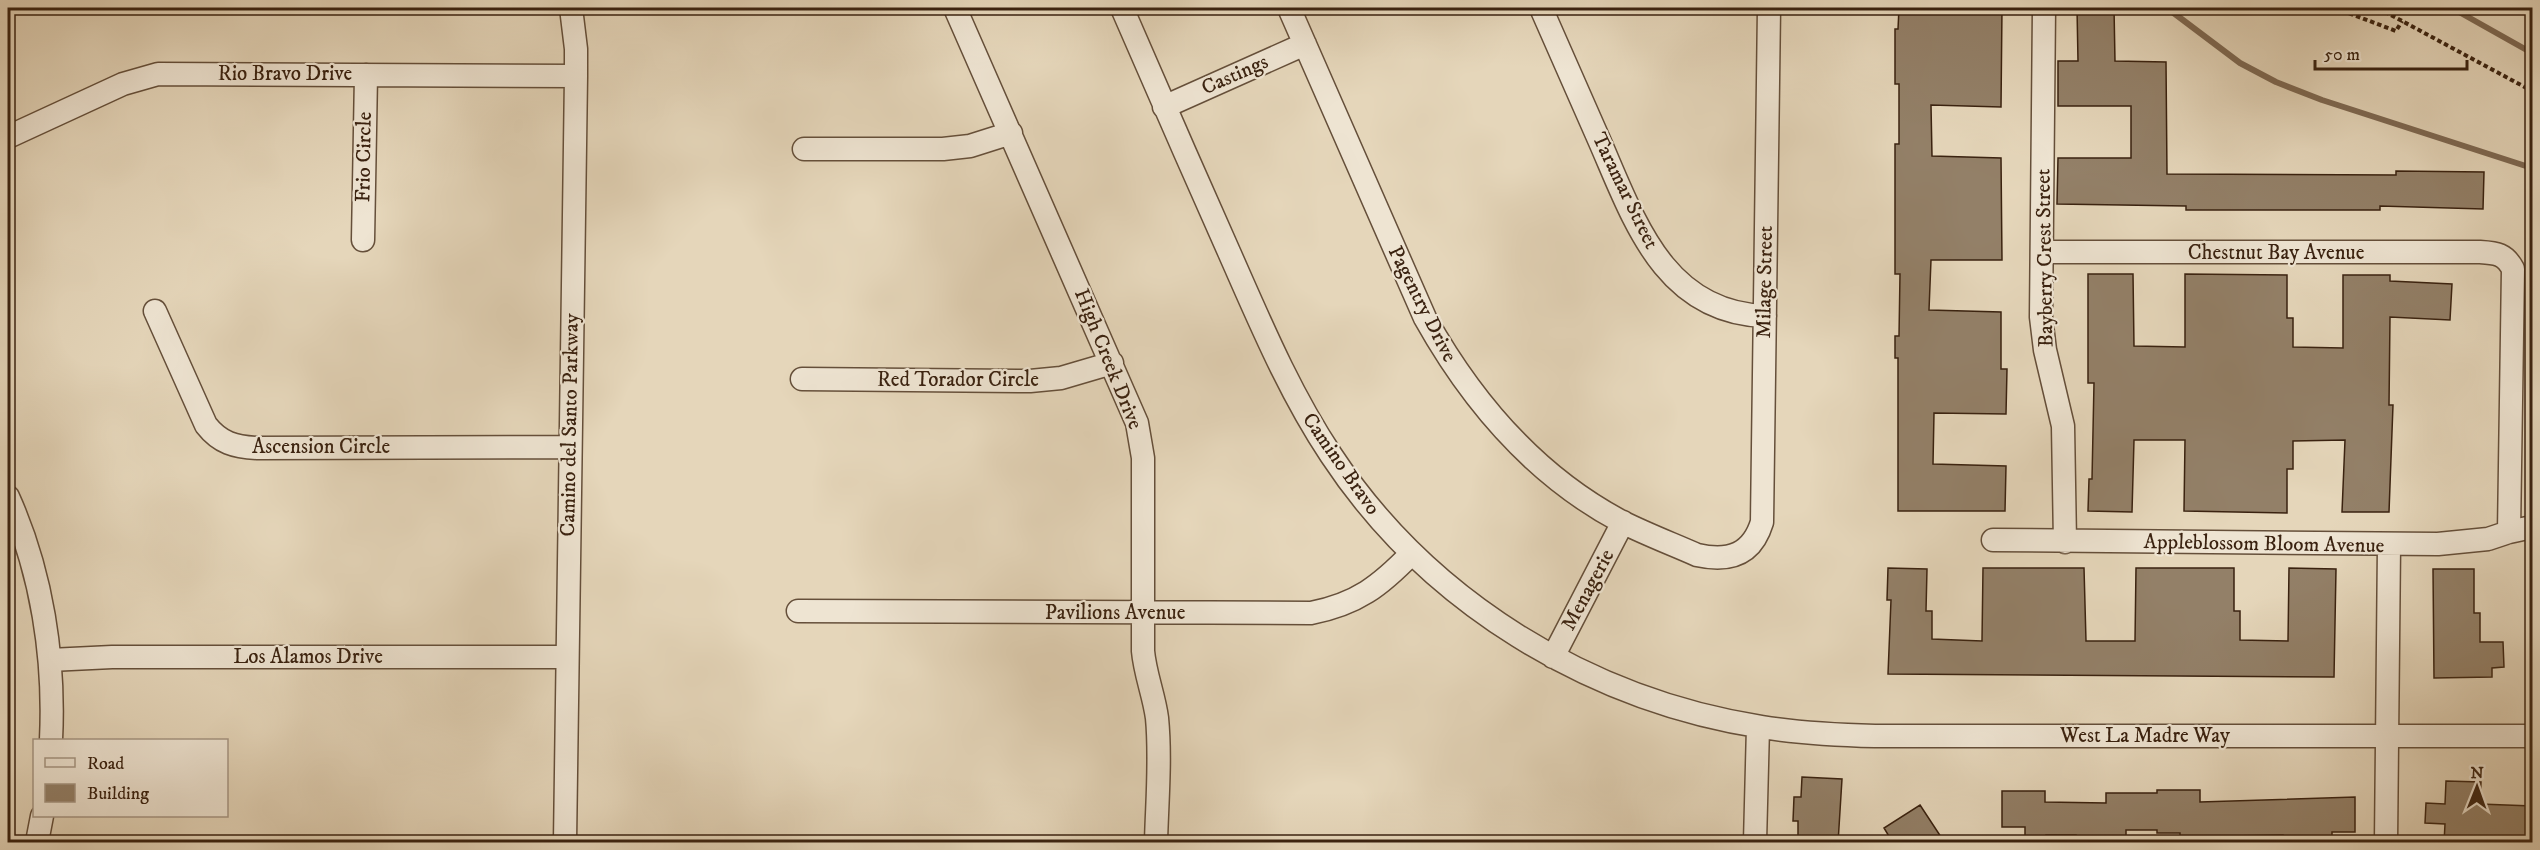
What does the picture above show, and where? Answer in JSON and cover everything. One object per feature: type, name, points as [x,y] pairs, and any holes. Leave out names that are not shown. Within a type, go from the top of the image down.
[{"type":"street","name":"Camino del Santo Parkway","points":[[565,843],[576,76],[572,8]]},
{"type":"street","name":"High Creek Drive","points":[[955,8],[1137,423],[1143,458],[1144,665],[1155,704],[1157,725],[1156,843]]},
{"type":"street","name":"Camino Bravo","points":[[1122,8],[1255,313],[1298,402],[1333,458],[1358,492],[1412,553],[1488,616],[1553,657],[1640,696],[1700,714],[1758,727]]},
{"type":"street","name":"Pagentry Drive","points":[[1288,8],[1417,302],[1456,371],[1483,407],[1528,455],[1575,492],[1623,522],[1697,555],[1709,557],[1733,555],[1744,550]]},
{"type":"street","name":"Taramar Street","points":[[1541,8],[1636,224],[1660,260],[1686,288],[1714,306],[1743,315],[1765,316]]},
{"type":"street","name":"Milage Street","points":[[1744,550],[1752,543],[1762,522],[1770,8]]},
{"type":"street","name":"Bayberry Crest Street","points":[[2044,8],[2041,317],[2045,350],[2063,426],[2065,542]]},
{"type":"street","name":"Castings","points":[[1164,106],[1305,44]]},
{"type":"street","name":"Rio Bravo Drive","points":[[8,137],[123,84],[146,76],[170,73],[576,76]]},
{"type":"street","name":"Frio Circle","points":[[363,240],[366,75]]},
{"type":"street","points":[[804,149],[943,149],[970,146],[1011,133]]},
{"type":"street","name":"Chestnut Bay Avenue","points":[[2042,252],[2498,253],[2508,259],[2513,269],[2509,532]]},
{"type":"street","name":"Ascension Circle","points":[[155,311],[206,425],[213,435],[233,446],[257,448],[570,447]]},
{"type":"street","name":"Red Torador Circle","points":[[802,380],[1030,381],[1061,378],[1112,363]]},
{"type":"street","points":[[8,497],[34,573],[50,660],[51,739]]},
{"type":"street","name":"Menagerie","points":[[1553,657],[1623,522]]},
{"type":"street","name":"Appleblossom Bloom Avenue","points":[[1993,540],[2438,544],[2488,539],[2532,527]]},
{"type":"street","points":[[2386,843],[2389,545]]},
{"type":"street","name":"Pavilions Avenue","points":[[798,611],[1293,614],[1328,610],[1344,605],[1375,588],[1412,553]]},
{"type":"street","name":"Los Alamos Drive","points":[[50,660],[112,657],[567,657]]},
{"type":"street","points":[[1755,843],[1758,727]]},
{"type":"street","name":"West La Madre Way","points":[[1758,727],[1815,734],[1875,736],[2532,736]]},
{"type":"street","points":[[37,843],[42,817]]},
{"type":"path","points":[[2335,8],[2396,31],[2402,21]]},
{"type":"path","points":[[2378,8],[2532,91]]},
{"type":"building","points":[[1899,8],[2002,8],[2001,107],[1931,105],[1932,156],[2001,158],[2002,260],[1931,260],[1929,310],[2001,312],[2001,369],[2007,369],[2006,414],[1934,413],[1933,464],[2006,466],[2005,511],[1898,511],[1898,358],[1895,358],[1895,336],[1899,336],[1900,274],[1895,274],[1895,144],[1899,144],[1899,84],[1895,84],[1895,29],[1898,29]]},
{"type":"building","points":[[2077,8],[2114,8],[2115,61],[2166,62],[2167,174],[2396,175],[2396,171],[2484,172],[2483,209],[2380,206],[2380,210],[2186,210],[2186,206],[2057,204],[2058,158],[2131,158],[2131,106],[2058,106],[2058,61],[2078,61]]},
{"type":"building","points":[[2088,274],[2133,274],[2134,346],[2185,347],[2185,274],[2287,275],[2287,318],[2293,318],[2293,347],[2343,348],[2343,275],[2390,275],[2390,281],[2452,284],[2450,320],[2390,317],[2389,405],[2393,405],[2389,512],[2342,512],[2345,440],[2293,441],[2293,469],[2287,469],[2287,513],[2184,511],[2185,440],[2134,440],[2132,512],[2088,511],[2089,479],[2092,479],[2094,383],[2088,383]]},
{"type":"building","points":[[1888,568],[1927,569],[1926,611],[1932,611],[1932,639],[1982,641],[1983,568],[2084,568],[2086,641],[2135,641],[2136,568],[2234,568],[2234,611],[2240,611],[2240,640],[2288,641],[2289,568],[2336,569],[2334,677],[1888,674],[1891,600],[1887,600]]},
{"type":"building","points":[[2433,569],[2474,569],[2474,613],[2480,613],[2480,642],[2503,642],[2504,667],[2492,668],[2492,677],[2434,678]]},
{"type":"building","points":[[1802,777],[1842,779],[1838,843],[1798,843],[1798,821],[1793,821],[1794,797],[1801,797]]},
{"type":"building","points":[[2446,781],[2481,782],[2480,804],[2532,806],[2532,843],[2444,843],[2445,824],[2425,823],[2426,803],[2445,804]]},
{"type":"building","points":[[2157,790],[2200,790],[2200,802],[2355,797],[2355,832],[2332,832],[2332,843],[2283,843],[2283,835],[2230,836],[2230,843],[2180,843],[2180,833],[2126,830],[2126,843],[2076,843],[2076,835],[2046,835],[2046,843],[2025,843],[2025,827],[2002,827],[2002,791],[2045,791],[2045,802],[2106,803],[2106,793],[2157,793]]},
{"type":"building","points":[[1920,805],[1945,843],[1893,843],[1884,828]]},
{"type":"waterway","points":[[2167,8],[2240,63],[2276,82],[2322,100],[2532,168]]},
{"type":"waterway","points":[[2452,8],[2532,53]]}]
